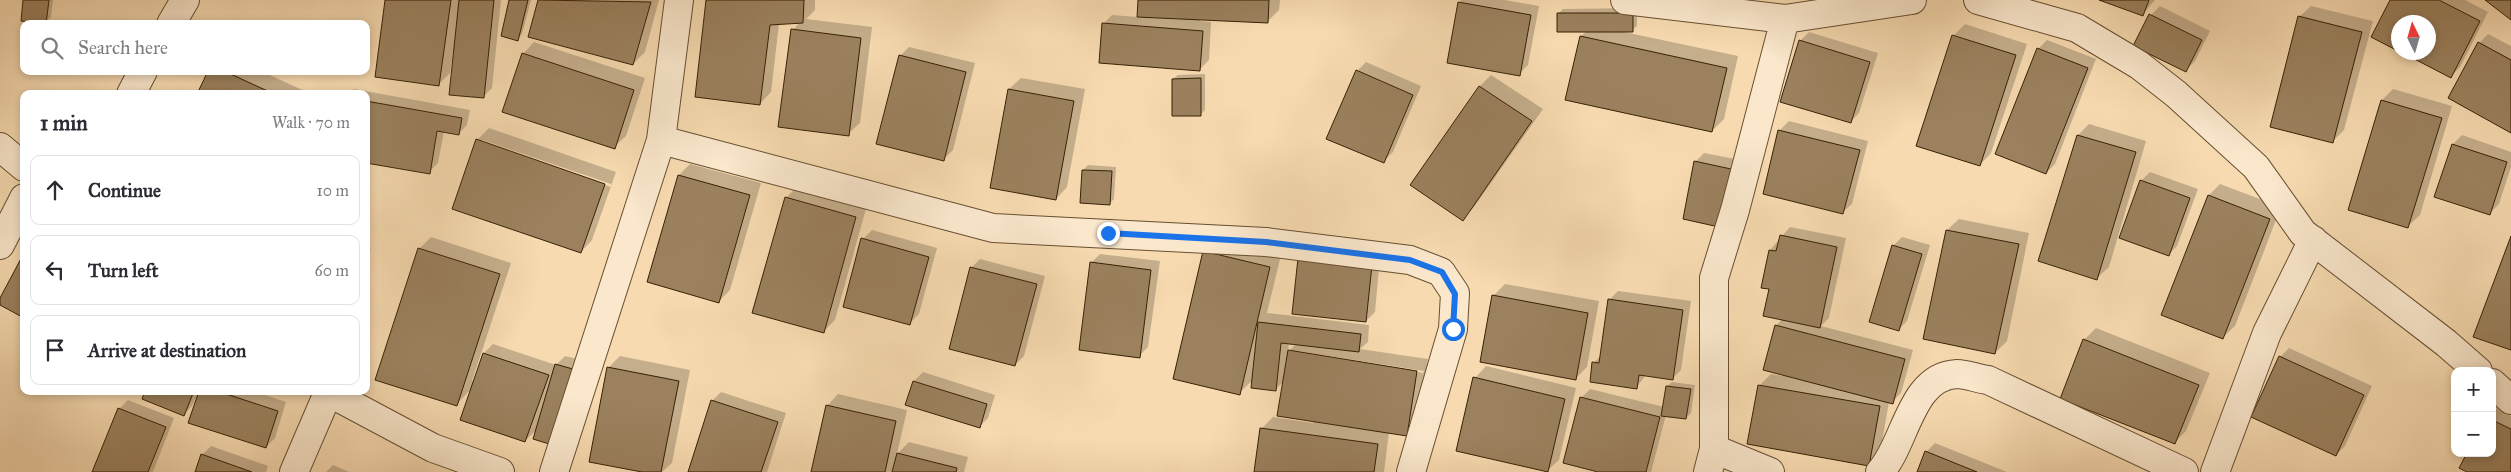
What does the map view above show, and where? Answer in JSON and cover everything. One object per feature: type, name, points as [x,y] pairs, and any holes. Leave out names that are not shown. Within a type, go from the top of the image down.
[{"type":"street","points":[[173,20],[185,0]]},
{"type":"street","points":[[554,472],[661,140],[679,0]]},
{"type":"street","points":[[1626,0],[1785,19],[1912,0]]},
{"type":"street","points":[[1986,1],[2077,28],[2139,65],[2176,94],[2256,167],[2303,233],[2438,337],[2473,367]]},
{"type":"street","points":[[1770,472],[1711,460],[1714,278],[1735,210],[1785,19]]},
{"type":"street","points":[[133,90],[141,75]]},
{"type":"street","points":[[661,140],[993,228],[1266,242],[1410,260],[1442,272],[1455,294],[1453,329],[1411,472]]},
{"type":"street","points":[[0,147],[20,164]]},
{"type":"street","points":[[0,245],[20,206]]},
{"type":"street","points":[[2215,472],[2266,333],[2313,240]]},
{"type":"street","points":[[1880,472],[1901,437],[1916,400],[1937,380],[1957,374],[1988,380],[2184,472]]},
{"type":"street","points":[[2496,387],[2511,400]]},
{"type":"street","points":[[294,472],[326,395]]},
{"type":"street","points":[[333,395],[433,448],[500,472]]},
{"type":"building","points":[[23,0],[49,0],[46,20],[21,20]]},
{"type":"building","points":[[385,0],[451,0],[439,86],[375,77]]},
{"type":"building","points":[[459,0],[494,0],[484,98],[449,95]]},
{"type":"building","points":[[509,0],[528,0],[518,41],[501,36]]},
{"type":"building","points":[[538,0],[651,2],[633,65],[528,37]]},
{"type":"building","points":[[706,0],[804,0],[803,23],[770,25],[760,105],[695,97]]},
{"type":"building","points":[[1138,0],[1269,0],[1268,23],[1137,17]]},
{"type":"building","points":[[2099,0],[2149,0],[2143,16]]},
{"type":"building","points":[[2390,0],[2439,0],[2480,21],[2451,78],[2416,60],[2436,60],[2436,15],[2391,15],[2391,47],[2371,37]]},
{"type":"building","points":[[2485,0],[2511,0],[2511,20]]},
{"type":"building","points":[[1458,2],[1531,15],[1520,76],[1447,63]]},
{"type":"building","points":[[1557,13],[1633,13],[1633,32],[1557,32]]},
{"type":"building","points":[[2149,14],[2202,40],[2186,72],[2133,46]]},
{"type":"building","points":[[2298,16],[2362,32],[2333,143],[2270,127]]},
{"type":"building","points":[[1102,23],[1203,31],[1200,71],[1099,63]]},
{"type":"building","points":[[791,29],[861,38],[849,136],[778,127]]},
{"type":"building","points":[[1952,35],[2016,55],[1980,166],[1916,146]]},
{"type":"building","points":[[1580,36],[1727,68],[1712,132],[1565,100]]},
{"type":"building","points":[[1799,40],[1870,62],[1851,123],[1780,102]]},
{"type":"building","points":[[2478,42],[2511,60],[2511,133],[2448,98]]},
{"type":"building","points":[[2037,48],[2088,68],[2046,174],[1995,154]]},
{"type":"building","points":[[522,53],[634,90],[615,149],[502,112]]},
{"type":"building","points":[[899,55],[966,72],[944,161],[876,144]]},
{"type":"building","points":[[1356,70],[1413,95],[1384,163],[1326,139]]},
{"type":"building","points":[[206,75],[233,75],[265,90],[199,90]]},
{"type":"building","points":[[1201,78],[1201,116],[1172,116],[1172,79]]},
{"type":"building","points":[[1479,86],[1532,121],[1463,221],[1410,185]]},
{"type":"building","points":[[1008,89],[1074,101],[1056,200],[990,188]]},
{"type":"building","points":[[2381,100],[2442,118],[2408,228],[2348,210]]},
{"type":"building","points":[[370,102],[462,118],[459,135],[437,131],[430,174],[370,164]]},
{"type":"building","points":[[1778,130],[1860,150],[1843,214],[1763,194]]},
{"type":"building","points":[[2077,135],[2136,152],[2097,280],[2038,261]]},
{"type":"building","points":[[476,139],[605,184],[581,253],[452,209]]},
{"type":"building","points":[[2452,144],[2507,162],[2490,215],[2434,197]]},
{"type":"building","points":[[1694,161],[1731,169],[1719,227],[1683,219]]},
{"type":"building","points":[[1082,170],[1112,171],[1110,205],[1080,203]]},
{"type":"building","points":[[678,175],[750,195],[719,303],[647,282]]},
{"type":"building","points":[[2140,180],[2190,198],[2169,256],[2119,238]]},
{"type":"building","points":[[2208,195],[2270,219],[2223,339],[2161,315]]},
{"type":"building","points":[[785,197],[856,217],[824,333],[752,313]]},
{"type":"building","points":[[1946,230],[2019,244],[1995,354],[1923,339]]},
{"type":"building","points":[[1780,235],[1837,247],[1820,328],[1763,316],[1769,289],[1761,288],[1769,250],[1776,251]]},
{"type":"building","points":[[2511,236],[2511,350],[2473,337]]},
{"type":"building","points":[[861,238],[929,257],[910,325],[843,307]]},
{"type":"building","points":[[1892,245],[1922,254],[1899,331],[1869,322]]},
{"type":"building","points":[[418,248],[500,274],[457,406],[375,380]]},
{"type":"building","points":[[1203,251],[1270,267],[1240,395],[1173,379]]},
{"type":"building","points":[[1298,258],[1372,265],[1366,322],[1292,314]]},
{"type":"building","points":[[20,260],[20,316],[0,305],[0,298]]},
{"type":"building","points":[[1090,262],[1151,270],[1140,358],[1079,350]]},
{"type":"building","points":[[970,267],[1037,284],[1015,366],[949,349]]},
{"type":"building","points":[[1492,295],[1588,313],[1576,380],[1480,362]]},
{"type":"building","points":[[1608,299],[1683,310],[1673,380],[1639,375],[1637,389],[1590,382],[1592,362],[1599,363]]},
{"type":"building","points":[[1258,322],[1361,334],[1359,352],[1281,343],[1276,391],[1251,388]]},
{"type":"building","points":[[1775,325],[1905,359],[1893,404],[1763,370]]},
{"type":"building","points":[[2083,339],[2199,385],[2175,444],[2060,399]]},
{"type":"building","points":[[1288,350],[1417,371],[1407,436],[1277,416]]},
{"type":"building","points":[[483,353],[549,375],[525,442],[460,420]]},
{"type":"building","points":[[2279,356],[2364,395],[2336,456],[2251,417]]},
{"type":"building","points":[[555,364],[580,371],[559,447],[533,439]]},
{"type":"building","points":[[607,367],[679,381],[661,472],[642,472],[589,462]]},
{"type":"building","points":[[1473,377],[1565,399],[1548,472],[1456,451]]},
{"type":"building","points":[[913,381],[987,404],[980,428],[905,405]]},
{"type":"building","points":[[1758,385],[1880,406],[1869,466],[1747,444]]},
{"type":"building","points":[[1666,386],[1691,389],[1686,419],[1661,416]]},
{"type":"building","points":[[144,395],[192,395],[184,416],[142,399]]},
{"type":"building","points":[[198,395],[229,395],[278,411],[266,448],[188,423]]},
{"type":"building","points":[[1580,397],[1660,417],[1646,472],[1598,472],[1563,463]]},
{"type":"building","points":[[711,400],[778,422],[761,472],[688,472]]},
{"type":"building","points":[[826,405],[896,421],[885,472],[811,472]]},
{"type":"building","points":[[118,408],[166,427],[148,472],[92,472]]},
{"type":"building","points":[[2496,422],[2511,429],[2511,472],[2467,472],[2459,468],[2465,457],[2496,457]]},
{"type":"building","points":[[1260,428],[1378,444],[1374,472],[1254,472]]},
{"type":"building","points":[[1925,451],[1977,472],[1917,472]]},
{"type":"building","points":[[897,453],[957,468],[956,472],[892,472]]},
{"type":"building","points":[[201,454],[252,472],[195,472]]},
{"type":"route","points":[[1108,233],[1266,242],[1410,260],[1442,272],[1455,294],[1453,329]]}]
